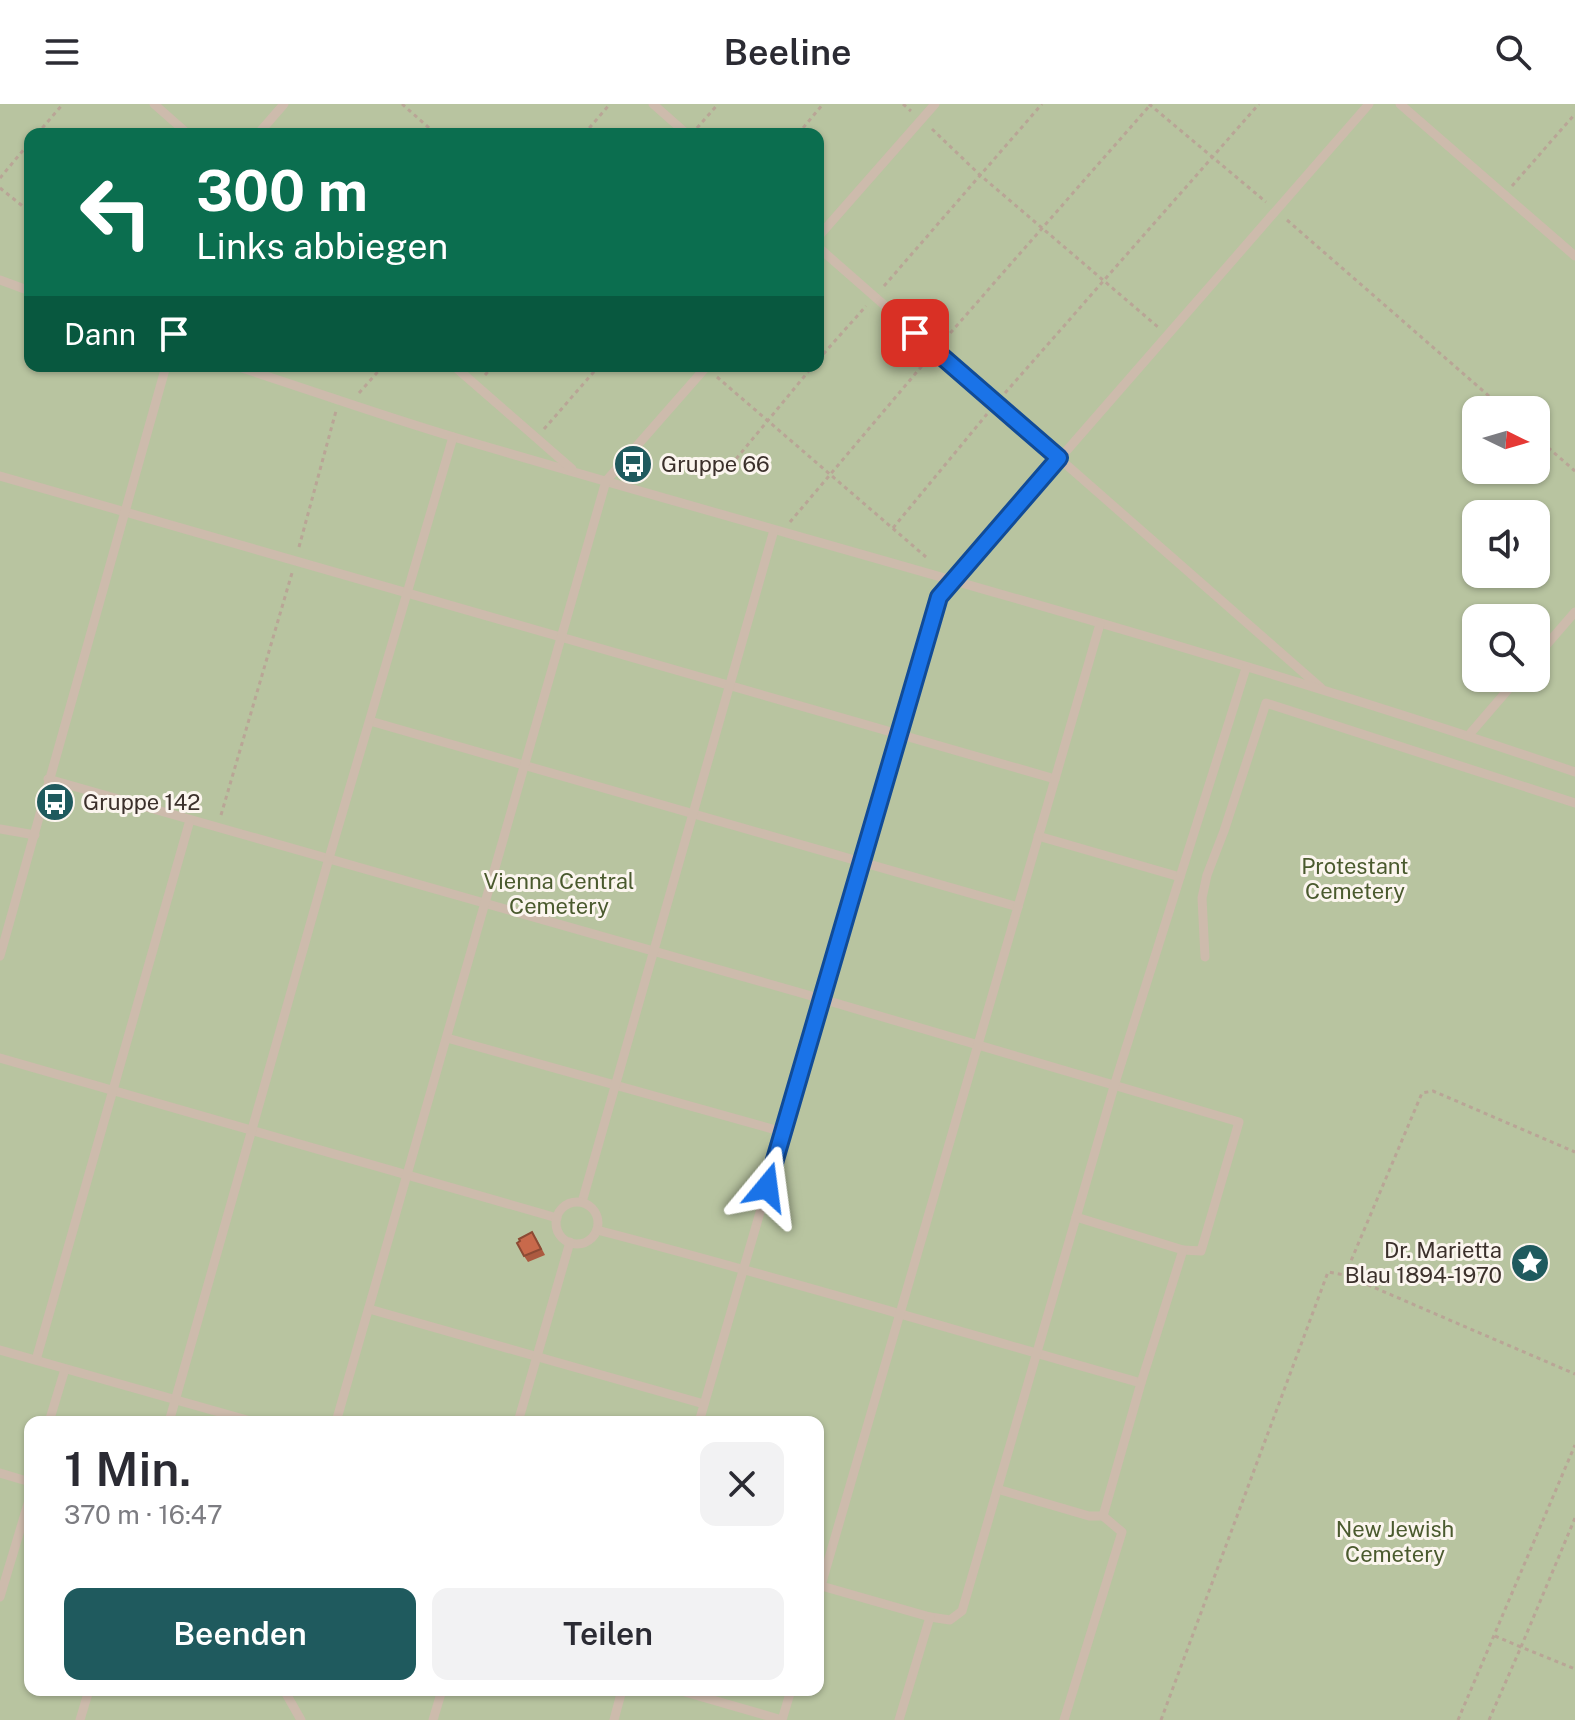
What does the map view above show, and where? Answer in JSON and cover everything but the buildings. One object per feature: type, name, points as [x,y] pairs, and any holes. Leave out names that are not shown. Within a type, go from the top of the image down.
[{"type":"lane","points":[[154,104],[181,128]]},
{"type":"lane","points":[[263,128],[284,104]]},
{"type":"lane","points":[[653,104],[682,128]]},
{"type":"lane","points":[[824,230],[935,104]]},
{"type":"lane","points":[[701,1416],[939,597],[1369,104]]},
{"type":"lane","points":[[1400,104],[1575,256]]},
{"type":"lane","points":[[824,252],[1323,690]]},
{"type":"lane","points":[[0,280],[24,289]]},
{"type":"lane","points":[[0,956],[164,372]]},
{"type":"lane","points":[[254,372],[453,437],[954,580],[1323,690],[1575,772]]},
{"type":"lane","points":[[461,372],[574,471]]},
{"type":"lane","points":[[338,1416],[606,481],[703,372]]},
{"type":"lane","points":[[171,1416],[329,858],[453,437]]},
{"type":"lane","points":[[0,476],[1055,779]]},
{"type":"lane","points":[[582,1202],[730,686],[778,531]]},
{"type":"lane","points":[[1550,641],[1575,612]]},
{"type":"lane","points":[[824,1572],[1100,624]]},
{"type":"lane","points":[[824,1590],[930,1617],[950,1620],[962,1611],[1115,1083],[1246,668]]},
{"type":"lane","points":[[1468,736],[1506,692]]},
{"type":"lane","points":[[1205,957],[1202,898],[1207,875],[1266,703],[1575,803]]},
{"type":"lane","points":[[370,721],[1018,907]]},
{"type":"lane","points":[[48,779],[1115,1083],[1239,1122],[1201,1251],[1183,1250],[1076,1217]]},
{"type":"lane","points":[[36,1360],[190,820]]},
{"type":"lane","points":[[0,829],[35,835]]},
{"type":"lane","points":[[1038,836],[1180,877]]},
{"type":"lane","points":[[447,1038],[783,1132]]},
{"type":"lane","points":[[0,1058],[557,1218]]},
{"type":"lane","points":[[582,1202],[593,1210],[597,1230],[589,1240],[570,1242],[558,1230],[557,1218],[564,1207],[582,1202]]},
{"type":"lane","points":[[597,1230],[743,1268],[1141,1383]]},
{"type":"lane","points":[[520,1416],[570,1242]]},
{"type":"lane","points":[[1103,1516],[1183,1250]]},
{"type":"lane","points":[[369,1309],[704,1404]]},
{"type":"lane","points":[[0,1350],[232,1416]]},
{"type":"lane","points":[[51,1416],[65,1369]]},
{"type":"lane","points":[[0,1473],[24,1480]]},
{"type":"lane","points":[[997,1489],[1089,1516],[1103,1516],[1122,1532],[1064,1720]]},
{"type":"lane","points":[[0,1597],[24,1520]]},
{"type":"lane","points":[[899,1720],[930,1617]]},
{"type":"lane","points":[[80,1720],[87,1696]]},
{"type":"lane","points":[[287,1696],[301,1720]]},
{"type":"lane","points":[[433,1720],[440,1696]]},
{"type":"lane","points":[[614,1720],[620,1696]]},
{"type":"lane","points":[[699,1696],[782,1720],[789,1696]]},
{"type":"path","points":[[42,128],[63,104]]},
{"type":"path","points":[[402,104],[429,128]]},
{"type":"path","points":[[589,128],[610,104]]},
{"type":"path","points":[[695,128],[718,104]]},
{"type":"path","points":[[803,128],[823,104]]},
{"type":"path","points":[[903,104],[980,175],[1167,335]]},
{"type":"path","points":[[824,353],[1042,104]]},
{"type":"path","points":[[778,531],[1150,104],[1489,396]]},
{"type":"path","points":[[893,528],[996,403],[1259,104]]},
{"type":"path","points":[[1504,195],[1575,114]]},
{"type":"path","points":[[0,178],[24,149]]},
{"type":"path","points":[[0,188],[24,207]]},
{"type":"path","points":[[351,403],[378,372]]},
{"type":"path","points":[[537,438],[594,372]]},
{"type":"path","points":[[713,372],[927,559]]},
{"type":"path","points":[[731,465],[808,372]]},
{"type":"path","points":[[218,828],[339,400]]},
{"type":"path","points":[[1550,449],[1575,471]]},
{"type":"path","points":[[1345,1275],[1422,1093],[1433,1091],[1575,1152]]},
{"type":"path","points":[[1161,1720],[1328,1272],[1345,1275],[1575,1374]]},
{"type":"path","points":[[1458,1720],[1575,1445]]},
{"type":"path","points":[[1489,1720],[1575,1518]]},
{"type":"path","points":[[1494,1635],[1575,1669]]},
{"type":"green space","name":"Vienna Central Cemetery","points":[[0,104],[1575,104],[1575,1720],[0,1720]]},
{"type":"place","name":"Gruppe 66","points":[[633,464]]},
{"type":"place","name":"Gruppe 142","points":[[55,802]]},
{"type":"place","name":"Dr. Marietta Blau 1894-1970","points":[[1530,1263]]},
{"type":"route","points":[[767,1187],[939,597],[1059,458],[915,333]]},
{"type":"park label","name":"Protestant Cemetery","points":[[1355,878]]},
{"type":"park label","name":"New Jewish Cemetery","points":[[1395,1542]]}]
